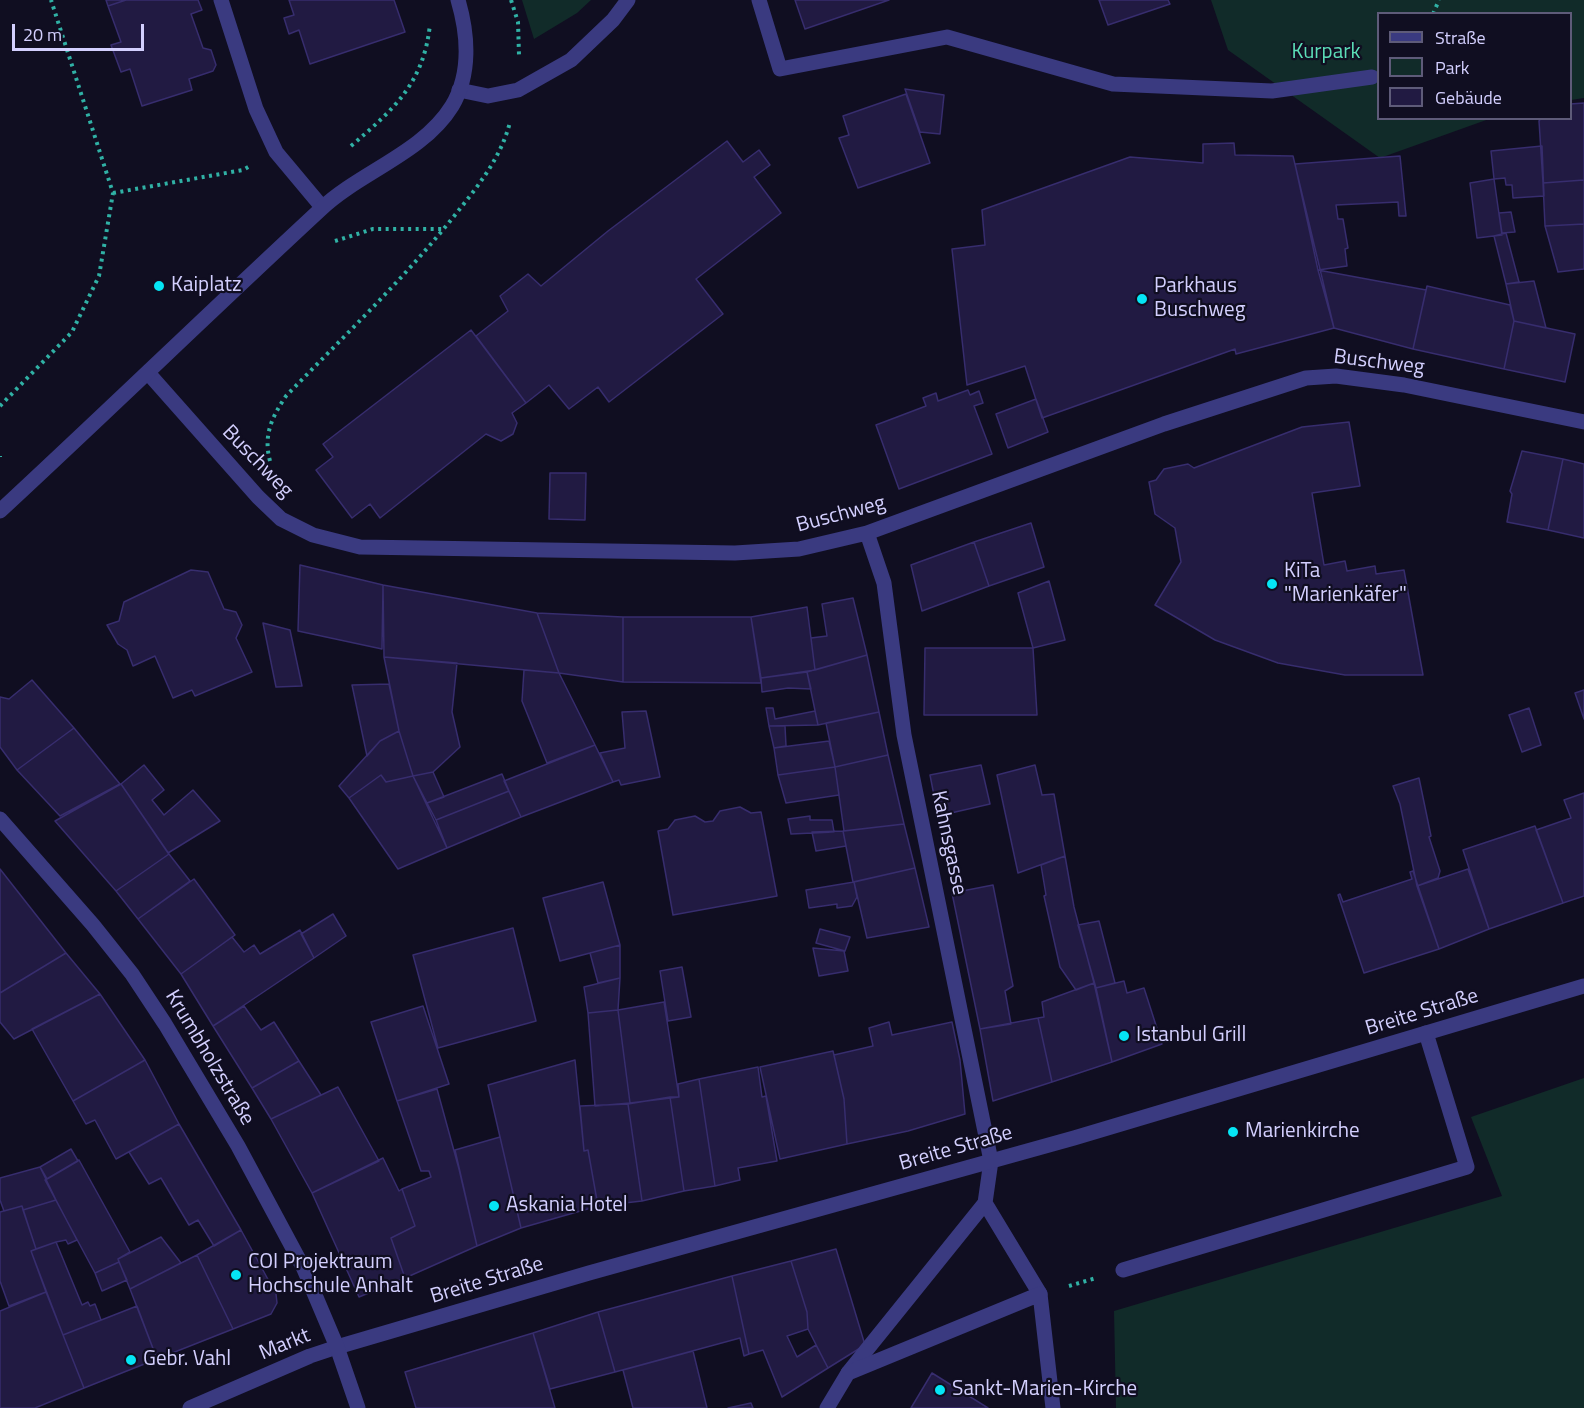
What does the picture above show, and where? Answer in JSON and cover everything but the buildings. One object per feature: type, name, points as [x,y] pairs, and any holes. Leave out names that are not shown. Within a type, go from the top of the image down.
[{"type":"street","points":[[220,0],[256,109],[276,152],[322,207]]},
{"type":"street","points":[[0,511],[149,374],[322,207],[366,174],[411,146],[437,124],[452,106],[466,65],[466,48],[458,0]]},
{"type":"street","points":[[459,90],[488,96],[518,90],[571,60],[613,20],[628,0]]},
{"type":"street","points":[[759,0],[780,69],[947,38],[1113,84],[1272,91],[1372,77]]},
{"type":"street","name":"Buschweg","points":[[149,374],[258,497],[281,519],[313,536],[360,547],[735,553],[799,549],[867,533],[1164,424],[1306,378],[1336,376],[1404,385],[1584,422]]},
{"type":"street","name":"Kahnsgasse","points":[[867,533],[884,583],[904,735],[991,1161],[985,1203]]},
{"type":"street","name":"Krumbholzstraße","points":[[0,819],[93,925],[132,974],[165,1024],[238,1146],[304,1269],[337,1347]]},
{"type":"street","name":"Breite Straße","points":[[337,1347],[567,1279],[991,1161],[1584,986]]},
{"type":"street","points":[[1123,1270],[1467,1167],[1426,1033]]},
{"type":"street","points":[[827,1408],[848,1373],[985,1203],[1040,1294],[1053,1408]]},
{"type":"street","points":[[848,1373],[1040,1294]]},
{"type":"street","name":"Markt","points":[[190,1408],[310,1356],[337,1347],[358,1408]]},
{"type":"path","points":[[0,406],[72,332],[99,276],[113,193],[51,0]]},
{"type":"path","points":[[345,152],[401,101],[417,75],[428,49],[431,19]]},
{"type":"path","points":[[113,193],[243,170]]},
{"type":"path","points":[[272,467],[266,436],[273,415],[286,396],[420,257],[444,229],[373,229],[346,235],[328,244]]},
{"type":"path","points":[[1040,1294],[1123,1270]]},
{"type":"green space","points":[[522,0],[591,0],[577,13],[534,39]]},
{"type":"green space","name":"Kurpark","points":[[1211,0],[1584,0],[1584,98],[1572,100],[1572,12],[1377,12],[1377,120],[1486,120],[1380,158],[1228,50]]},
{"type":"green space","points":[[1584,1078],[1584,1408],[1116,1408],[1114,1311],[1502,1196],[1471,1117]]},
{"type":"place","name":"Kaiplatz","points":[[159,286]]},
{"type":"place","name":"Parkhaus Buschweg","points":[[1142,299]]},
{"type":"place","name":"KiTa \"Marienkäfer\"","points":[[1272,584]]},
{"type":"place","name":"Istanbul Grill","points":[[1124,1036]]},
{"type":"place","name":"Marienkirche","points":[[1233,1132]]},
{"type":"place","name":"Askania Hotel","points":[[494,1206]]},
{"type":"place","name":"COI Projektraum Hochschule Anhalt","points":[[236,1275]]},
{"type":"place","name":"Gebr. Vahl","points":[[131,1360]]},
{"type":"place","name":"Sankt-Marien-Kirche","points":[[940,1390]]}]
